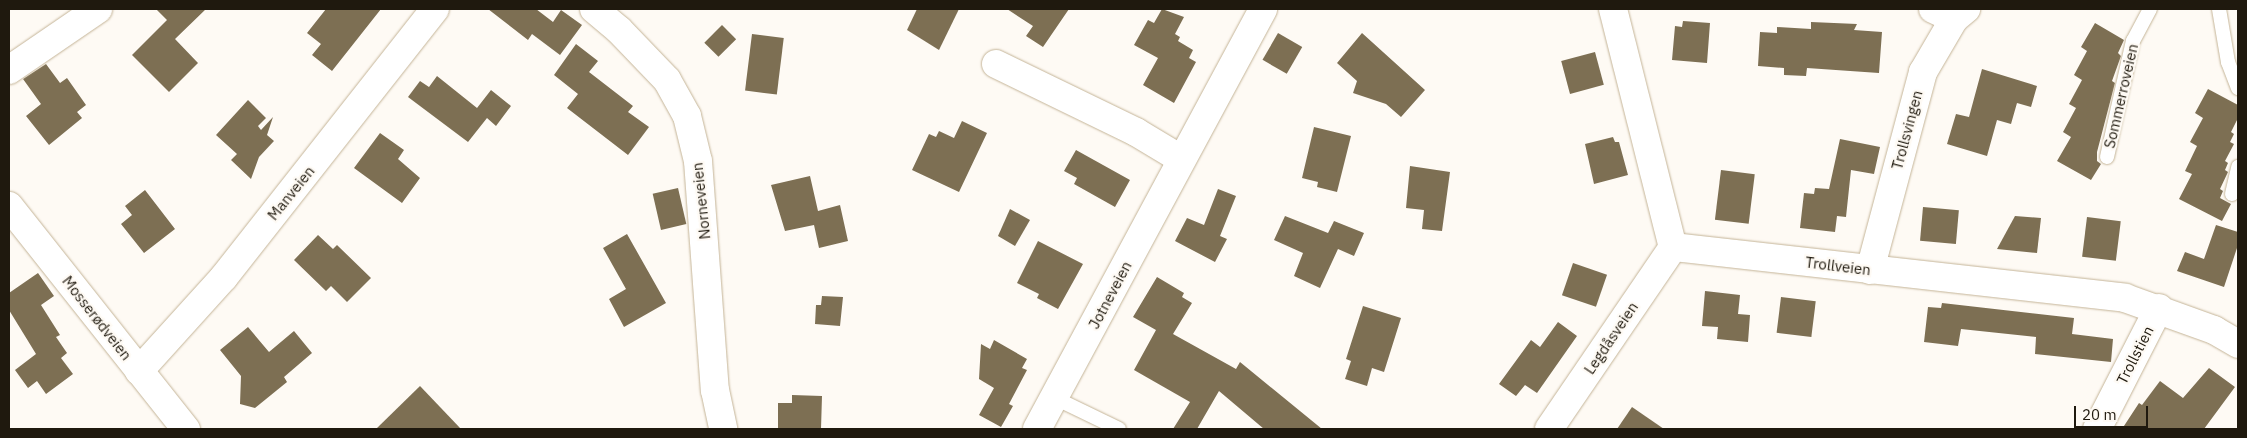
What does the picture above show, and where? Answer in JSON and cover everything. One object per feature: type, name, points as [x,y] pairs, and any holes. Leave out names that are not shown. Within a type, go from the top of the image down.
[{"type":"street","points":[[9,70],[98,9]]},
{"type":"street","name":"Manveien","points":[[139,371],[224,276],[435,9]]},
{"type":"street","name":"Norneveien","points":[[594,9],[619,30],[667,80],[687,116],[698,161],[715,390],[723,429]]},
{"type":"street","name":"Jotneveien","points":[[1038,429],[1180,159],[1263,9]]},
{"type":"street","points":[[1613,9],[1673,247]]},
{"type":"street","name":"Trollsvingen","points":[[1870,270],[1923,72],[1951,12]]},
{"type":"street","points":[[996,64],[1136,132],[1180,159]]},
{"type":"street","name":"Mosserødveien","points":[[9,206],[186,429]]},
{"type":"street","name":"Trollveien","points":[[1673,247],[2125,298],[2159,308],[2214,330],[2238,344]]},
{"type":"street","name":"Legdåsveien","points":[[1549,429],[1673,247]]},
{"type":"street","name":"Trollstien","points":[[2097,429],[2159,308]]},
{"type":"lane","name":"Sommerroveien","points":[[2107,157],[2133,41],[2150,9]]},
{"type":"lane","points":[[2219,9],[2228,62],[2238,88]]},
{"type":"lane","points":[[2232,194],[2238,167]]},
{"type":"lane","points":[[1055,398],[1119,429]]},
{"type":"building","points":[[156,9],[206,9],[175,39],[198,63],[169,92],[132,55],[167,20]]},
{"type":"building","points":[[326,9],[381,9],[332,71],[312,55],[321,44],[307,33]]},
{"type":"building","points":[[488,9],[536,9],[553,22],[561,10],[582,25],[560,55],[532,34],[528,40]]},
{"type":"building","points":[[917,9],[959,9],[939,50],[907,30]]},
{"type":"building","points":[[1007,9],[1069,9],[1043,47],[1026,36],[1033,26]]},
{"type":"building","points":[[1162,9],[1184,17],[1175,34],[1180,37],[1178,41],[1193,50],[1189,58],[1196,62],[1174,103],[1143,85],[1158,58],[1134,45],[1148,20],[1154,23]]},
{"type":"building","points":[[1683,21],[1710,23],[1707,63],[1672,60],[1675,26],[1682,27]]},
{"type":"building","points":[[1811,22],[1857,24],[1854,30],[1882,32],[1879,73],[1807,68],[1806,76],[1784,75],[1784,68],[1758,66],[1760,32],[1777,33],[1777,27],[1811,29]]},
{"type":"building","points":[[2095,23],[2124,40],[2118,53],[2121,56],[2112,81],[2115,83],[2097,152],[2097,161],[2101,164],[2091,180],[2057,161],[2071,137],[2063,132],[2076,108],[2069,104],[2082,80],[2074,75],[2087,51],[2081,47]]},
{"type":"building","points":[[722,25],[736,39],[718,57],[704,43]]},
{"type":"building","points":[[1278,33],[1302,47],[1287,74],[1262,60]]},
{"type":"building","points":[[1362,33],[1425,90],[1401,117],[1386,104],[1353,93],[1357,81],[1337,63]]},
{"type":"building","points":[[752,34],[784,38],[777,94],[745,91]]},
{"type":"building","points":[[576,44],[598,61],[589,72],[633,106],[628,112],[649,127],[628,155],[567,108],[578,94],[554,75]]},
{"type":"building","points":[[1595,52],[1604,85],[1570,94],[1561,61]]},
{"type":"building","points":[[46,64],[60,83],[67,78],[86,105],[77,112],[82,118],[49,145],[26,116],[41,104],[23,79]]},
{"type":"building","points":[[1982,69],[2037,86],[2031,107],[2017,103],[2011,124],[1997,120],[1987,156],[1947,144],[1956,114],[1969,117]]},
{"type":"building","points":[[437,76],[477,108],[491,90],[511,106],[496,126],[487,118],[468,142],[408,97],[420,81],[429,87]]},
{"type":"building","points":[[2208,89],[2238,105],[2238,118],[2231,132],[2234,134],[2230,142],[2234,144],[2225,161],[2228,163],[2225,170],[2228,172],[2220,189],[2223,191],[2220,198],[2231,204],[2222,221],[2179,199],[2192,174],[2185,171],[2197,146],[2190,142],[2203,118],[2195,113]]},
{"type":"building","points":[[248,100],[266,118],[258,126],[261,130],[273,117],[267,135],[274,141],[259,157],[251,179],[231,160],[237,154],[216,135]]},
{"type":"building","points":[[962,121],[987,133],[959,192],[912,170],[929,134],[936,137],[939,131],[954,138]]},
{"type":"building","points":[[1314,127],[1351,136],[1337,192],[1317,187],[1318,182],[1302,178]]},
{"type":"building","points":[[380,133],[404,150],[398,159],[420,178],[402,203],[354,168]]},
{"type":"building","points":[[1613,137],[1615,142],[1619,142],[1628,175],[1594,184],[1585,144]]},
{"type":"building","points":[[1840,139],[1880,147],[1874,174],[1851,170],[1846,217],[1837,216],[1835,232],[1800,228],[1804,193],[1814,194],[1815,188],[1829,189]]},
{"type":"building","points":[[1076,150],[1130,180],[1115,207],[1074,184],[1077,178],[1064,171]]},
{"type":"building","points":[[1410,166],[1450,172],[1442,231],[1422,229],[1424,210],[1406,208]]},
{"type":"building","points":[[1721,170],[1755,174],[1749,224],[1715,220]]},
{"type":"building","points":[[810,176],[818,211],[840,205],[848,241],[819,248],[814,225],[785,231],[771,185]]},
{"type":"building","points":[[678,188],[686,224],[661,230],[653,194]]},
{"type":"building","points":[[1218,189],[1236,196],[1220,236],[1227,239],[1215,262],[1175,241],[1187,218],[1204,225]]},
{"type":"building","points":[[145,190],[175,229],[144,253],[121,224],[132,215],[125,206]]},
{"type":"building","points":[[1923,207],[1959,210],[1956,244],[1920,241]]},
{"type":"building","points":[[1010,209],[1030,220],[1015,246],[998,236]]},
{"type":"building","points":[[1285,216],[1328,233],[1334,221],[1364,233],[1354,256],[1338,249],[1320,288],[1294,276],[1303,253],[1274,240]]},
{"type":"building","points":[[2015,216],[2041,218],[2037,253],[1997,249]]},
{"type":"building","points":[[2087,217],[2121,221],[2116,261],[2082,257]]},
{"type":"building","points":[[2216,225],[2238,232],[2238,245],[2224,287],[2177,271],[2185,252],[2204,259]]},
{"type":"building","points":[[627,234],[666,303],[624,327],[609,299],[626,289],[603,248]]},
{"type":"building","points":[[318,235],[333,249],[337,245],[371,278],[347,302],[331,286],[326,291],[294,260]]},
{"type":"building","points":[[1038,241],[1083,264],[1058,309],[1037,298],[1039,294],[1017,283]]},
{"type":"building","points":[[1573,263],[1607,275],[1596,307],[1562,295]]},
{"type":"building","points":[[38,273],[54,296],[41,305],[60,335],[56,337],[67,353],[61,358],[73,374],[46,394],[37,381],[28,388],[15,370],[36,354],[9,310],[9,293]]},
{"type":"building","points":[[1157,277],[1184,293],[1182,297],[1192,303],[1173,334],[1236,369],[1240,362],[1322,429],[1264,429],[1219,391],[1197,429],[1173,429],[1190,402],[1134,370],[1156,330],[1133,317]]},
{"type":"building","points":[[1705,291],[1740,295],[1738,314],[1750,315],[1748,342],[1717,339],[1718,327],[1702,326]]},
{"type":"building","points":[[822,296],[843,297],[840,326],[815,324],[816,305],[821,305]]},
{"type":"building","points":[[1781,297],[1816,301],[1811,337],[1777,333]]},
{"type":"building","points":[[1942,303],[2074,318],[2072,334],[2113,339],[2111,362],[2035,354],[2036,337],[1961,329],[1958,346],[1924,342],[1928,307],[1941,308]]},
{"type":"building","points":[[1363,306],[1401,318],[1384,372],[1372,368],[1367,386],[1345,379],[1351,361],[1346,359]]},
{"type":"building","points":[[1558,322],[1577,336],[1537,393],[1525,385],[1516,396],[1499,384],[1531,340],[1540,347]]},
{"type":"building","points":[[248,327],[269,352],[294,331],[312,353],[284,377],[287,382],[255,408],[240,404],[241,376],[220,350]]},
{"type":"building","points":[[994,340],[1027,359],[1022,368],[1027,370],[1009,404],[1013,406],[1001,427],[979,415],[994,388],[979,379],[981,344],[990,349]]},
{"type":"building","points":[[2209,368],[2235,387],[2204,429],[2122,429],[2139,403],[2142,405],[2160,381],[2183,398]]},
{"type":"building","points":[[420,386],[461,429],[376,429]]},
{"type":"building","points":[[792,395],[822,396],[821,429],[778,429],[778,403],[792,403]]},
{"type":"building","points":[[1632,407],[1664,429],[1617,429]]}]
